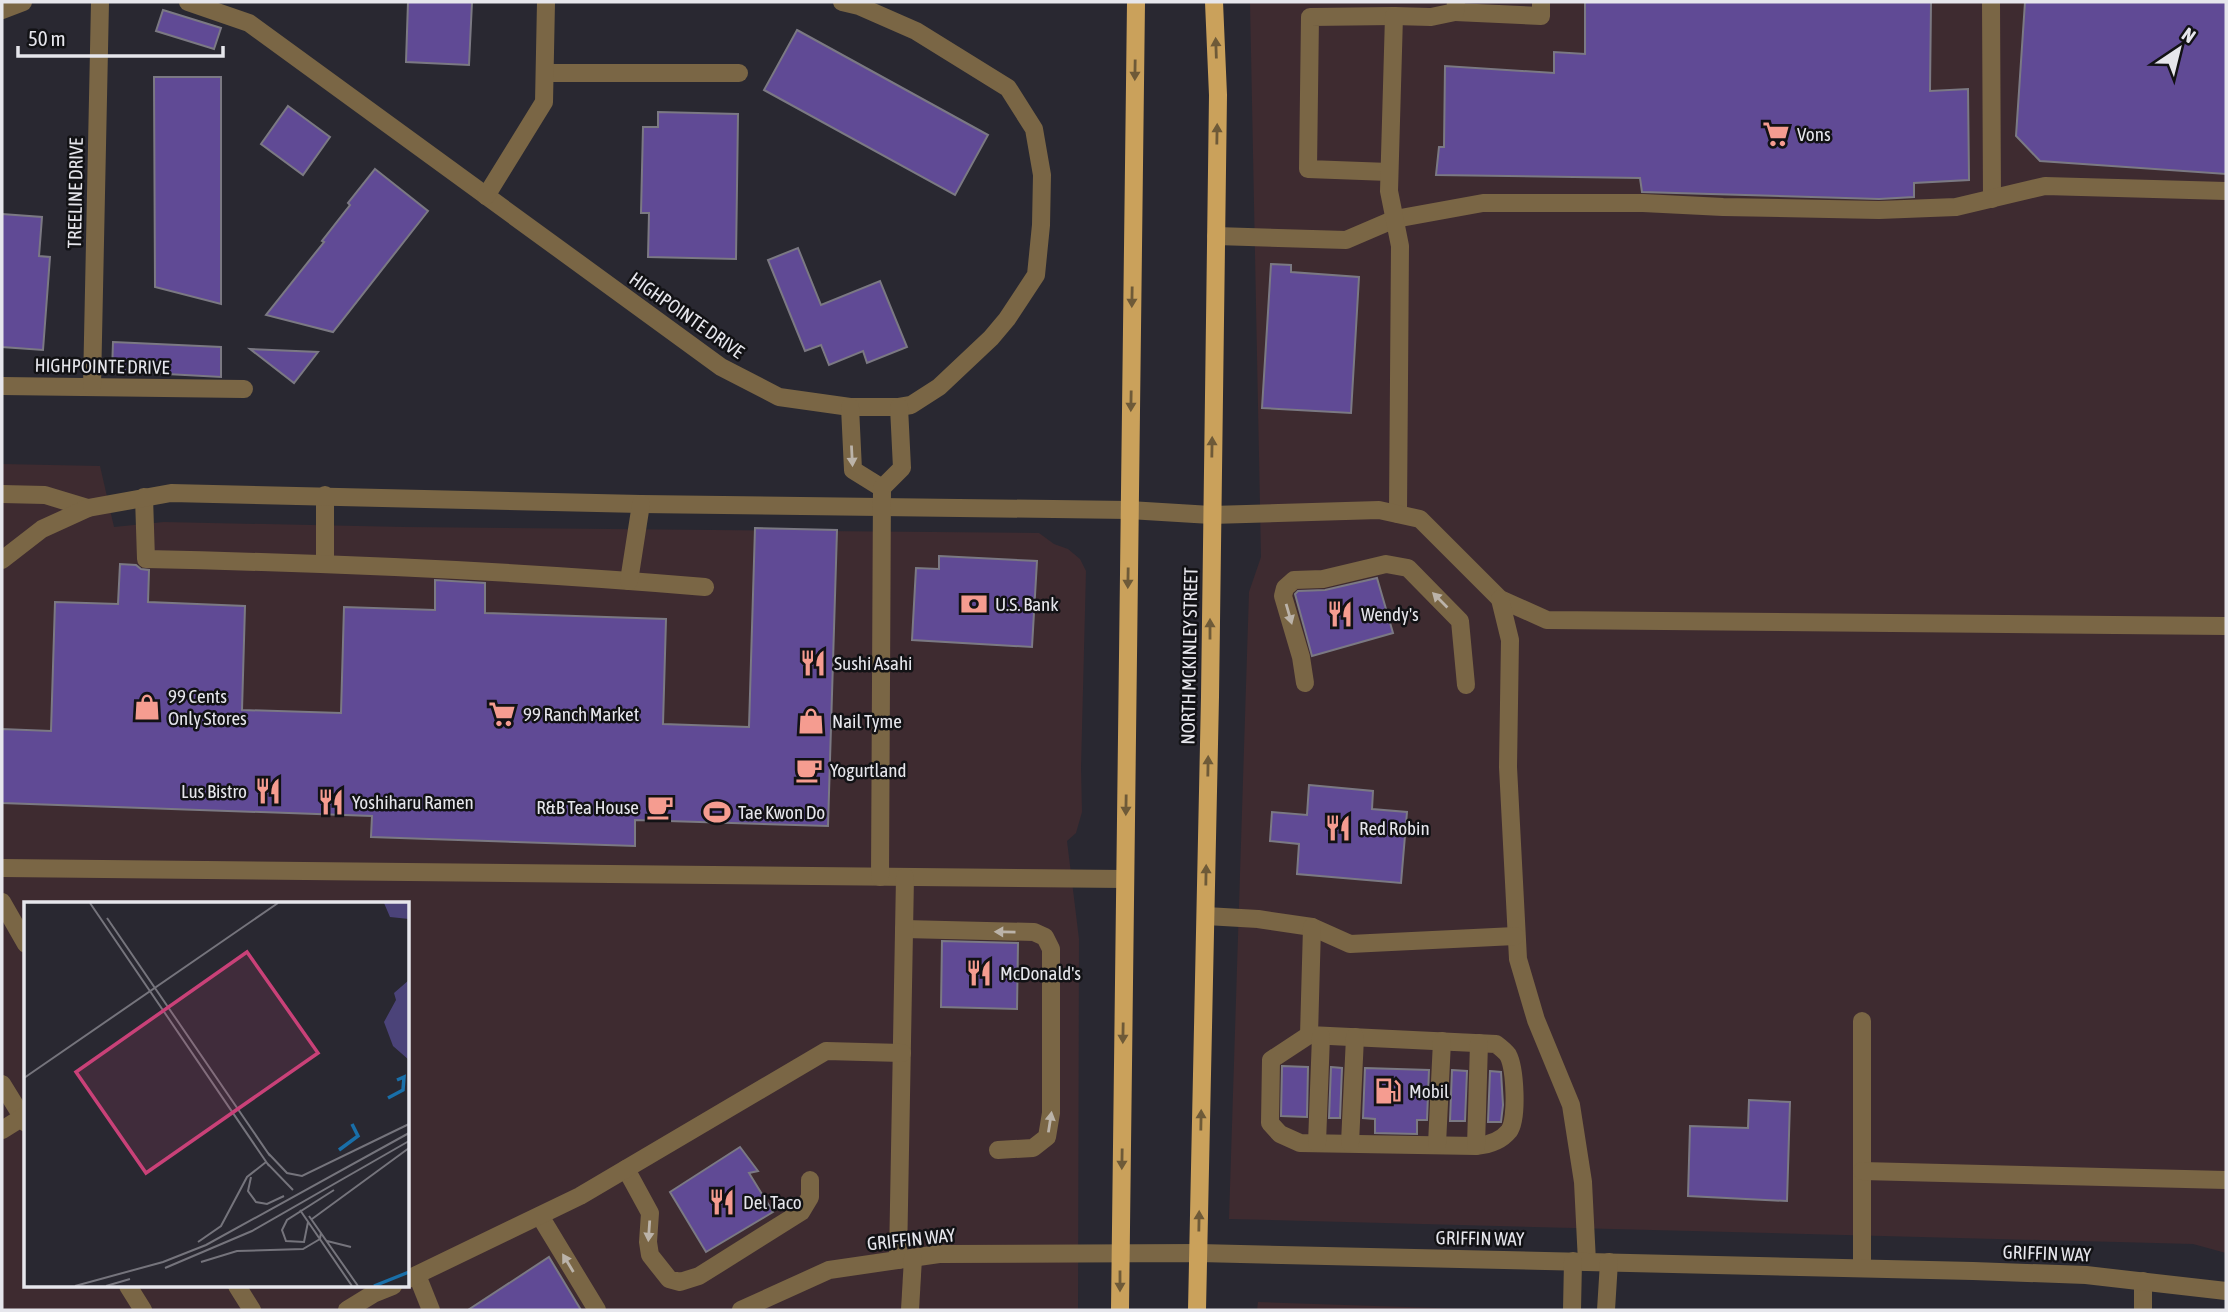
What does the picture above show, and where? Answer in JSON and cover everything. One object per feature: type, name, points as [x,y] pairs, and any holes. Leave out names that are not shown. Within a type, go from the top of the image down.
[{"type":"main road","points":[[1120,1310],[1136,2]]},
{"type":"main road","name":"NORTH MCKINLEY STREET","points":[[1197,1310],[1206,916],[1218,95],[1214,2]]},
{"type":"street","points":[[2,10],[23,2]]},
{"type":"street","name":"TREELINE DRIVE","points":[[92,386],[100,2]]},
{"type":"street","name":"HIGHPOINTE DRIVE","points":[[188,2],[249,23],[721,367],[779,397],[850,407],[899,407],[911,405],[939,387],[968,360],[1007,319],[1036,275],[1042,175],[1034,129],[1008,88],[916,31],[844,2]]},
{"type":"street","points":[[486,196],[544,102],[546,2]]},
{"type":"street","points":[[1389,172],[1308,169],[1310,17],[1431,17],[1455,7],[1541,16],[1541,2]]},
{"type":"street","points":[[1991,2],[1992,199]]},
{"type":"street","points":[[1394,16],[1389,191],[1400,246],[1398,514]]},
{"type":"street","points":[[545,73],[740,73]]},
{"type":"street","points":[[1216,236],[1346,240],[1395,219],[1483,203],[1643,203],[1879,210],[1956,207],[2045,186],[2226,191]]},
{"type":"street","name":"HIGHPOINTE DRIVE","points":[[2,386],[244,389]]},
{"type":"street","points":[[850,407],[853,470],[882,488]]},
{"type":"street","points":[[880,877],[882,488],[902,468],[899,407]]},
{"type":"street","points":[[2,560],[42,529],[88,508],[171,493],[641,504],[1129,510],[1211,515],[1379,510],[1420,519],[1500,599],[1547,620],[2226,626]]},
{"type":"street","points":[[2,494],[45,495],[88,508]]},
{"type":"street","points":[[325,495],[325,562]]},
{"type":"street","points":[[144,497],[146,559],[325,562],[705,587]]},
{"type":"street","points":[[629,581],[641,504]]},
{"type":"street","points":[[1305,683],[1301,657],[1283,596],[1285,588],[1294,580],[1323,579],[1386,564],[1408,568],[1460,621],[1466,685]]},
{"type":"street","points":[[1500,599],[1510,640],[1508,767],[1518,959],[1536,1020],[1571,1105],[1583,1182],[1580,1262],[1572,1310]]},
{"type":"street","points":[[2,868],[1125,879]]},
{"type":"street","points":[[905,877],[902,1053],[906,1259],[910,1310]]},
{"type":"street","points":[[2,902],[24,940]]},
{"type":"street","points":[[1206,916],[1258,919],[1312,927],[1350,944],[1515,936]]},
{"type":"street","points":[[1312,927],[1317,1143]]},
{"type":"street","points":[[904,929],[1034,932],[1045,937],[1051,949],[1051,1113],[1047,1137],[1032,1148],[998,1150]]},
{"type":"street","points":[[1862,1021],[1862,1268]]},
{"type":"street","points":[[1315,1035],[1355,1037],[1496,1044],[1507,1054],[1513,1070],[1514,1119],[1509,1131],[1491,1145],[1475,1146],[1300,1143],[1280,1134],[1270,1123],[1271,1060],[1315,1035]]},
{"type":"street","points":[[1350,1143],[1355,1037]]},
{"type":"street","points":[[1437,1144],[1442,1041]]},
{"type":"street","points":[[1475,1146],[1479,1043]]},
{"type":"street","points":[[432,1310],[412,1277],[580,1196],[826,1051],[902,1053]]},
{"type":"street","points":[[2,1084],[24,1117]]},
{"type":"street","points":[[2,1130],[24,1119]]},
{"type":"street","points":[[626,1169],[650,1213],[650,1255],[670,1279],[680,1282],[699,1276],[801,1212],[810,1197],[810,1180]]},
{"type":"street","points":[[1862,1171],[2226,1180]]},
{"type":"street","points":[[540,1216],[597,1310]]},
{"type":"street","name":"GRIFFIN WAY","points":[[741,1310],[829,1270],[939,1254],[1199,1253],[1862,1268],[2086,1275],[2226,1291]]},
{"type":"street","points":[[1606,1310],[1609,1262]]},
{"type":"street","points":[[2143,1280],[2143,1310]]},
{"type":"street","points":[[129,1288],[143,1310]]},
{"type":"street","points":[[238,1288],[252,1310]]},
{"type":"street","points":[[347,1310],[388,1288]]},
{"type":"shaded area","points":[[1250,2],[2226,2],[2226,1253],[2193,1244],[1229,1219],[1249,592],[1261,557]]},
{"type":"shaded area","points":[[2,464],[100,466],[114,527],[164,522],[1039,533],[1054,544],[1068,549],[1080,559],[1086,571],[1082,812],[1076,833],[1067,841],[1079,939],[1078,1310],[2,1310]]},
{"type":"shaded area","points":[[1258,1302],[1496,1310],[1257,1310]]},
{"type":"building","points":[[408,2],[472,2],[469,65],[406,62]]},
{"type":"building","name":"Vons","points":[[1585,2],[1931,2],[1930,91],[1968,89],[1969,180],[1914,183],[1914,197],[1879,199],[1642,192],[1640,178],[1436,175],[1439,147],[1444,147],[1445,66],[1554,73],[1554,52],[1585,54]]},
{"type":"building","points":[[2025,2],[2226,2],[2226,174],[2040,161],[2016,136]]},
{"type":"building","points":[[163,10],[221,28],[214,49],[156,31]]},
{"type":"building","points":[[797,30],[988,135],[955,195],[764,90]]},
{"type":"building","points":[[154,77],[221,77],[221,304],[155,287]]},
{"type":"building","points":[[288,106],[330,137],[303,175],[261,144]]},
{"type":"building","points":[[658,112],[738,114],[736,259],[648,257],[649,213],[641,213],[643,127],[658,127]]},
{"type":"building","points":[[375,169],[428,211],[333,332],[266,315],[324,242],[322,241],[350,205],[348,203]]},
{"type":"building","points":[[2,214],[42,217],[39,256],[50,257],[43,350],[2,347]]},
{"type":"building","points":[[798,248],[821,305],[880,281],[907,347],[867,363],[863,351],[829,365],[821,345],[805,351],[768,260]]},
{"type":"building","points":[[1271,264],[1291,265],[1291,272],[1359,277],[1351,413],[1262,408]]},
{"type":"building","points":[[113,342],[221,347],[221,377],[112,371]]},
{"type":"building","points":[[250,349],[318,352],[294,383]]},
{"type":"building","points":[[755,528],[837,530],[828,826],[635,820],[635,846],[371,837],[372,816],[2,803],[2,729],[51,731],[55,602],[118,604],[120,564],[136,565],[149,570],[148,602],[245,606],[242,710],[341,713],[344,607],[435,610],[435,580],[485,583],[485,613],[666,619],[663,724],[749,727]]},
{"type":"building","name":"U.S. Bank","points":[[939,556],[1037,561],[1032,647],[912,640],[916,568],[939,569]]},
{"type":"building","name":"Wendy's","points":[[1377,578],[1393,633],[1312,656],[1295,594],[1298,591],[1325,590]]},
{"type":"building","name":"Red Robin","points":[[1309,785],[1373,791],[1372,809],[1407,812],[1401,883],[1297,874],[1299,844],[1270,841],[1272,812],[1307,815]]},
{"type":"building","name":"McDonald's","points":[[942,941],[1018,943],[1017,1009],[941,1007]]},
{"type":"building","points":[[1282,1066],[1308,1067],[1307,1117],[1281,1116]]},
{"type":"building","points":[[1331,1067],[1342,1068],[1340,1118],[1329,1118]]},
{"type":"building","points":[[1365,1068],[1429,1070],[1427,1120],[1417,1120],[1417,1134],[1375,1133],[1375,1119],[1363,1118]]},
{"type":"building","points":[[1452,1070],[1467,1071],[1465,1121],[1450,1121]]},
{"type":"building","points":[[1490,1071],[1501,1072],[1501,1122],[1488,1122]]},
{"type":"building","points":[[1749,1100],[1790,1102],[1787,1201],[1688,1196],[1690,1126],[1748,1128]]},
{"type":"building","name":"Del Taco","points":[[740,1147],[758,1171],[749,1173],[773,1212],[706,1252],[670,1192]]},
{"type":"building","points":[[549,1257],[581,1310],[468,1310]]},
{"type":"place","name":"Vons","points":[[1776,134]]},
{"type":"place","name":"U.S. Bank","points":[[974,604]]},
{"type":"place","name":"Wendy's","points":[[1340,614]]},
{"type":"place","name":"Sushi Asahi","points":[[813,663]]},
{"type":"place","name":"99 Cents Only Stores","points":[[147,707]]},
{"type":"place","name":"99 Ranch Market","points":[[502,714]]},
{"type":"place","name":"Nail Tyme","points":[[811,721]]},
{"type":"place","name":"Yogurtland","points":[[809,770]]},
{"type":"place","name":"Lus Bistro","points":[[268,791]]},
{"type":"place","name":"Yoshiharu Ramen","points":[[331,802]]},
{"type":"place","name":"R&B Tea House","points":[[660,807]]},
{"type":"place","name":"Tae Kwon Do","points":[[717,812]]},
{"type":"place","name":"Red Robin","points":[[1338,828]]},
{"type":"place","name":"McDonald's","points":[[979,973]]},
{"type":"place","name":"Mobil","points":[[1388,1091]]},
{"type":"place","name":"Del Taco","points":[[722,1202]]}]
